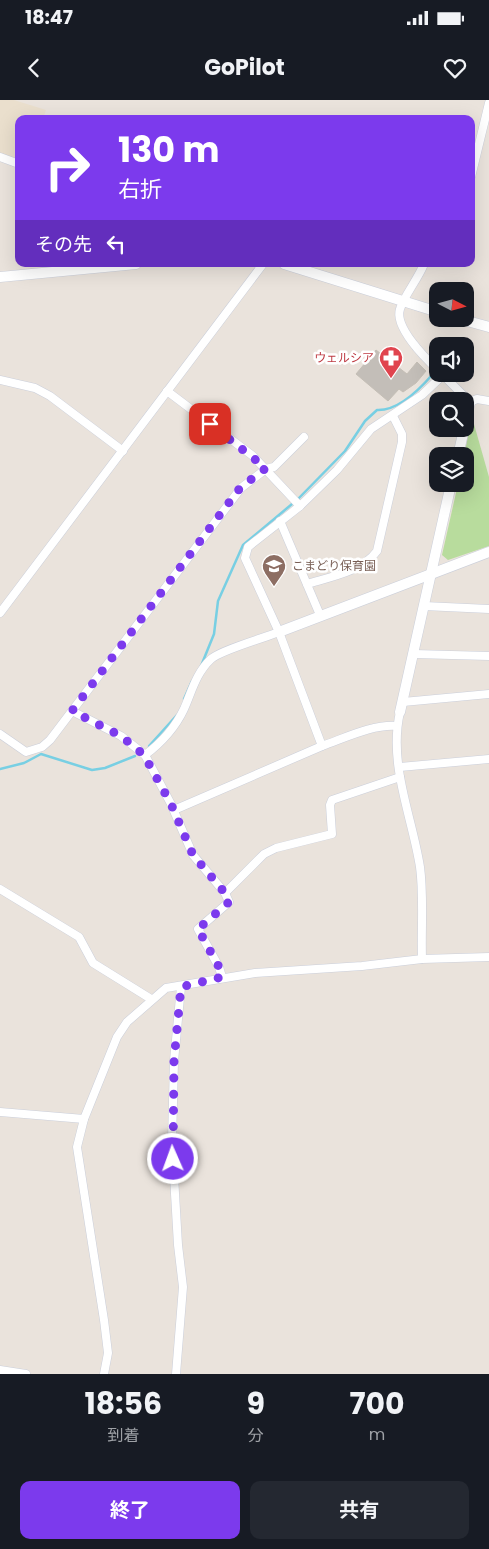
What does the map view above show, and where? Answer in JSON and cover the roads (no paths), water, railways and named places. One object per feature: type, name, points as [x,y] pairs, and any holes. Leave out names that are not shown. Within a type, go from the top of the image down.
[{"type":"street","points":[[475,161],[489,103]]},
{"type":"street","points":[[0,158],[15,163]]},
{"type":"street","points":[[0,277],[105,267]]},
{"type":"street","points":[[0,613],[261,267]]},
{"type":"street","points":[[294,267],[429,309]]},
{"type":"street","points":[[422,267],[399,313],[401,324],[419,351],[429,361]]},
{"type":"street","points":[[474,323],[489,327]]},
{"type":"street","points":[[0,380],[35,388],[50,396],[122,451]]},
{"type":"street","points":[[322,746],[279,632],[245,558],[245,553],[248,547],[300,506],[337,470],[371,429],[422,395],[433,382]]},
{"type":"street","points":[[450,382],[460,392]]},
{"type":"street","points":[[167,392],[253,456],[300,506]]},
{"type":"street","points":[[474,401],[489,401]]},
{"type":"street","points":[[307,584],[354,568],[372,558],[377,551],[402,442],[402,434],[393,416]]},
{"type":"street","points":[[0,734],[26,752],[31,752],[50,740],[240,488],[266,468],[274,467],[304,437]]},
{"type":"street","points":[[422,959],[420,870],[400,778],[397,726],[449,492]]},
{"type":"street","points":[[280,522],[320,615]]},
{"type":"street","points":[[144,755],[165,738],[179,719],[197,678],[213,658],[320,615],[489,552]]},
{"type":"street","points":[[424,606],[489,609]]},
{"type":"street","points":[[414,654],[489,656]]},
{"type":"street","points":[[402,707],[489,694]]},
{"type":"street","points":[[72,711],[121,736],[144,755],[174,810],[193,855],[225,893],[229,902],[198,929],[219,967],[222,977]]},
{"type":"street","points":[[174,810],[322,746],[369,730],[397,726]]},
{"type":"street","points":[[400,767],[489,759]]},
{"type":"street","points":[[225,893],[264,854],[276,848],[332,834],[330,804],[332,800],[400,778]]},
{"type":"street","points":[[0,889],[79,937],[93,963],[151,999]]},
{"type":"street","points":[[104,1374],[108,1353],[77,1146],[84,1119],[126,1022],[166,988],[181,987],[222,977],[422,959],[489,957]]},
{"type":"street","points":[[176,1374],[183,1287],[178,1245],[172,1142],[174,1061],[181,987]]},
{"type":"street","points":[[0,1112],[84,1119]]},
{"type":"street","points":[[0,1370],[26,1374]]},
{"type":"waterway","points":[[298,499],[345,451],[365,421],[377,410],[393,407],[400,403],[429,378]]},
{"type":"waterway","points":[[201,666],[214,634],[218,601],[243,545],[292,504]]},
{"type":"waterway","points":[[184,699],[192,681]]},
{"type":"waterway","points":[[149,746],[177,715]]},
{"type":"waterway","points":[[0,769],[24,763],[41,754],[92,770],[105,768],[135,756]]},
{"type":"place","name":"ウェルシア","points":[[391,379]]},
{"type":"place","name":"こまどり保育園","points":[[274,587]]}]
